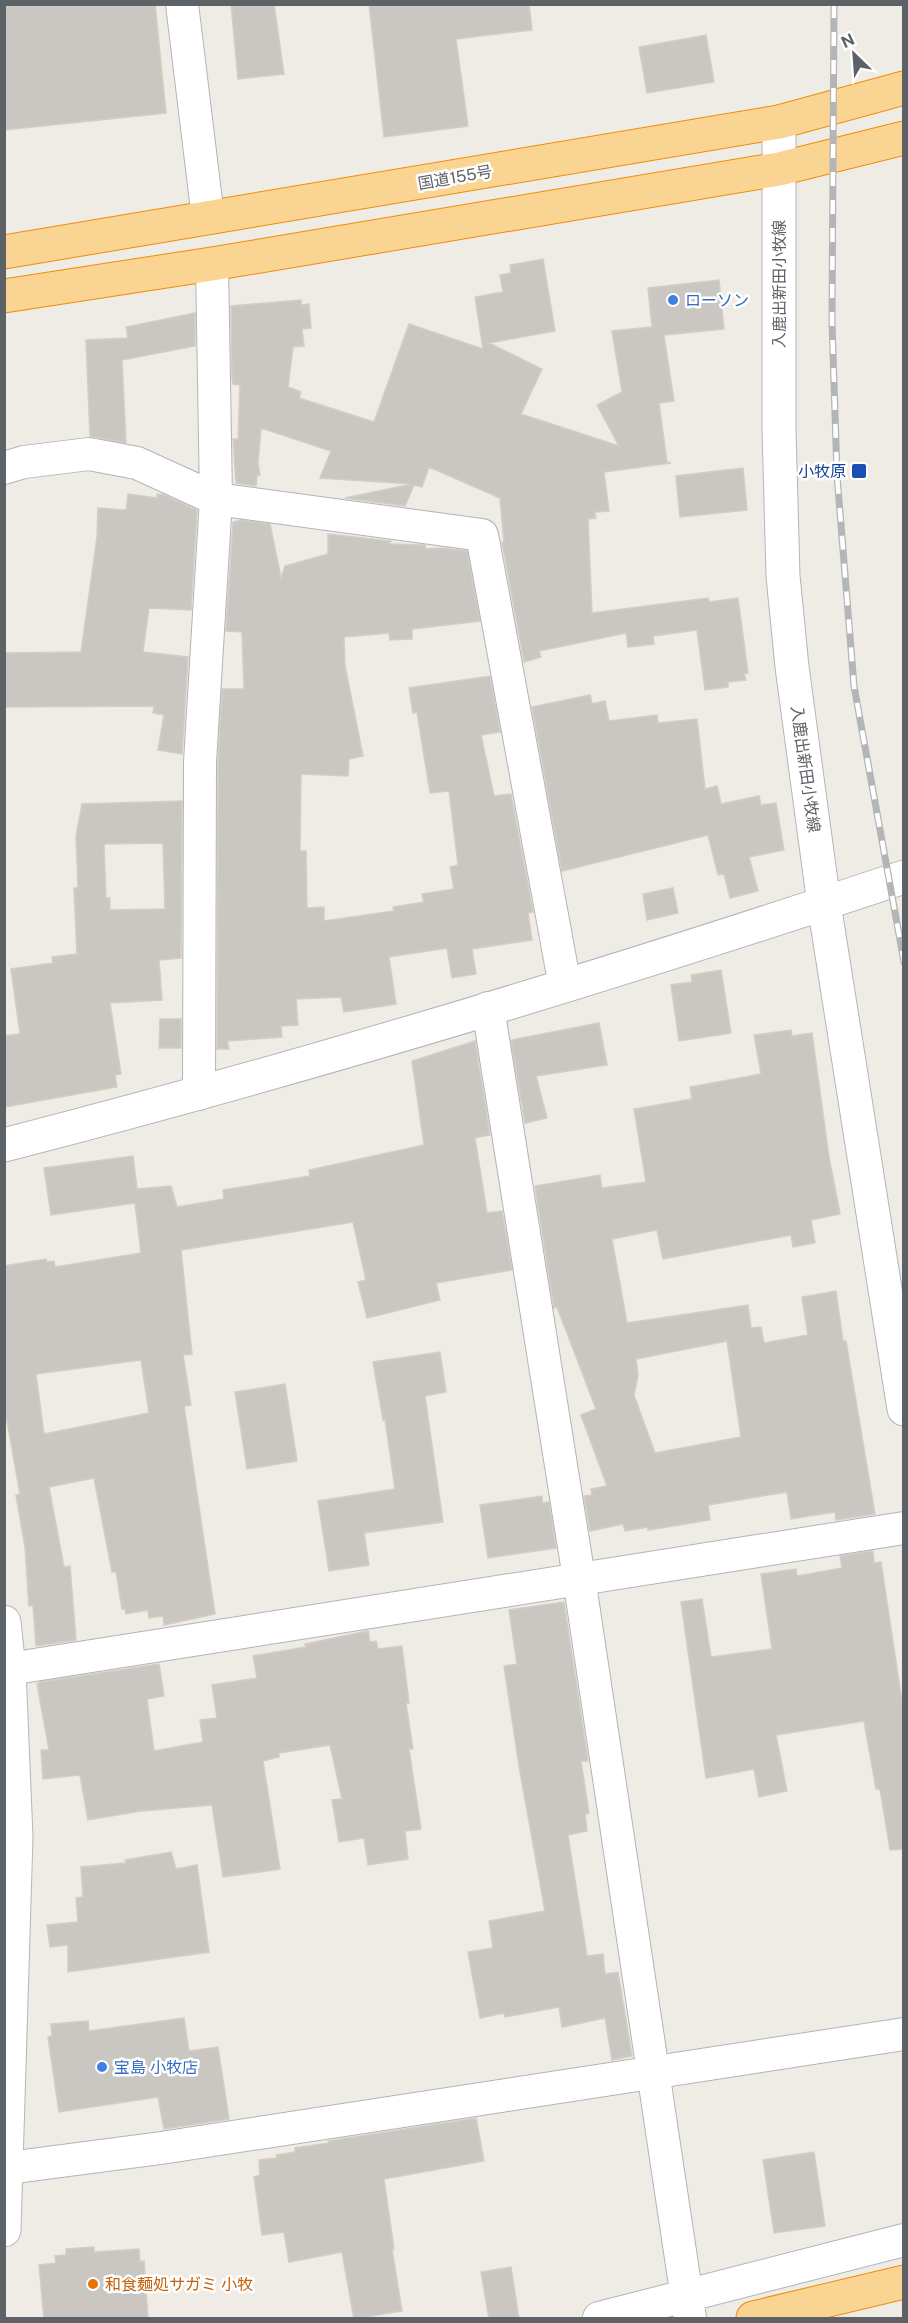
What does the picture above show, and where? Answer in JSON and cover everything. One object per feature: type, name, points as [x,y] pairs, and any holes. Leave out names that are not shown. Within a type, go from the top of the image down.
[{"type":"highway","name":"国道155号","points":[[4,252],[779,122],[903,88]]},
{"type":"highway","points":[[4,296],[212,264],[779,169],[903,138]]},
{"type":"highway","points":[[753,2319],[903,2282]]},
{"type":"main road","name":"入鹿出新田小牧線","points":[[779,122],[779,429],[783,576],[792,667],[824,904],[903,1409]]},
{"type":"main road","points":[[4,1145],[199,1094],[565,986],[903,878]]},
{"type":"main road","points":[[4,1622],[9,1669],[10,1837],[8,2168],[4,2230]]},
{"type":"street","points":[[182,4],[208,218]]},
{"type":"street","points":[[199,1094],[200,762],[216,499],[212,264]]},
{"type":"street","points":[[4,468],[24,462],[89,454],[137,463],[216,499],[482,535],[565,986]]},
{"type":"street","points":[[488,1008],[579,1578],[689,2307]]},
{"type":"street","points":[[9,1669],[903,1528]]},
{"type":"street","points":[[8,2168],[161,2148],[903,2034]]},
{"type":"street","points":[[599,2319],[689,2307],[903,2240]]},
{"type":"building","points":[[4,4],[155,4],[166,113],[4,130]]},
{"type":"building","points":[[231,4],[274,4],[284,74],[238,79]]},
{"type":"building","points":[[369,4],[529,4],[532,30],[456,39],[468,126],[384,137]]},
{"type":"building","points":[[706,35],[714,82],[647,93],[639,47]]},
{"type":"building","points":[[543,259],[555,331],[489,343],[542,369],[521,414],[619,446],[597,405],[622,392],[612,331],[652,327],[648,288],[719,280],[724,329],[664,335],[674,401],[659,403],[667,462],[671,463],[604,472],[609,511],[595,512],[596,518],[588,519],[592,613],[708,598],[709,602],[738,598],[748,673],[744,674],[746,680],[728,682],[728,687],[705,690],[697,630],[653,636],[654,644],[628,647],[626,633],[539,651],[541,657],[524,662],[502,542],[504,542],[500,498],[429,467],[422,487],[414,485],[405,506],[345,498],[412,484],[320,478],[331,451],[261,428],[258,463],[260,475],[257,475],[256,486],[236,483],[233,439],[238,439],[240,385],[233,384],[232,378],[231,306],[301,300],[301,305],[309,304],[311,328],[302,329],[304,346],[293,347],[288,387],[301,392],[299,398],[374,422],[409,324],[483,349],[475,297],[503,292],[500,275],[511,273],[510,265]]},
{"type":"building","points":[[195,313],[195,346],[122,360],[126,443],[90,436],[86,340],[128,338],[126,327]]},
{"type":"building","points":[[743,468],[747,510],[680,517],[676,476]]},
{"type":"building","points":[[128,494],[157,498],[157,494],[164,495],[197,510],[191,610],[149,608],[143,652],[188,657],[182,754],[158,750],[164,715],[153,713],[154,706],[4,707],[4,653],[81,652],[97,537],[98,508],[126,510]]},
{"type":"building","points":[[241,520],[270,524],[281,578],[285,566],[328,554],[328,534],[391,541],[389,544],[425,545],[425,549],[442,548],[467,551],[480,621],[412,629],[412,639],[390,640],[389,633],[344,637],[345,666],[363,756],[349,759],[348,776],[301,774],[300,851],[306,851],[307,908],[324,907],[324,921],[394,911],[393,907],[424,902],[422,894],[454,889],[450,867],[458,865],[449,791],[430,793],[417,712],[413,713],[409,688],[490,676],[500,732],[481,735],[494,796],[511,794],[533,912],[528,913],[532,940],[472,949],[476,974],[452,978],[447,948],[389,957],[396,1004],[344,1012],[341,997],[296,999],[298,1025],[281,1026],[282,1037],[227,1041],[229,1049],[217,1049],[218,763],[222,689],[244,689],[242,632],[226,631],[233,522]]},
{"type":"building","points":[[590,695],[592,704],[605,701],[609,721],[657,715],[658,723],[697,719],[705,789],[717,786],[721,804],[759,796],[761,805],[776,803],[784,850],[749,857],[758,891],[730,898],[724,874],[718,875],[708,835],[562,871],[532,707]]},
{"type":"building","points":[[182,801],[181,958],[159,960],[162,1000],[110,1003],[121,1074],[115,1075],[117,1087],[4,1107],[4,1036],[20,1034],[11,969],[53,963],[52,957],[77,954],[74,888],[78,888],[76,836],[82,804]],"holes":[[[163,843],[165,909],[110,910],[110,898],[106,898],[104,844]]]},
{"type":"building","points":[[673,888],[678,913],[647,920],[643,894]]},
{"type":"building","points":[[721,970],[731,1033],[679,1041],[671,985],[692,982],[691,975]]},
{"type":"building","points":[[160,1019],[181,1019],[181,1048],[159,1048]]},
{"type":"building","points":[[599,1023],[607,1065],[536,1076],[547,1118],[525,1123],[511,1040]]},
{"type":"building","points":[[791,1030],[792,1036],[812,1033],[829,1157],[840,1214],[811,1220],[815,1243],[793,1247],[791,1235],[663,1259],[657,1230],[612,1239],[627,1323],[748,1305],[751,1328],[761,1327],[764,1343],[808,1335],[802,1297],[836,1291],[875,1514],[836,1520],[835,1512],[791,1519],[787,1492],[708,1505],[710,1520],[648,1530],[648,1527],[625,1531],[623,1524],[590,1531],[584,1496],[592,1495],[591,1489],[607,1486],[581,1415],[596,1409],[557,1307],[554,1308],[535,1186],[600,1175],[602,1188],[646,1182],[634,1109],[692,1099],[690,1087],[761,1074],[754,1035]],"holes":[[[727,1341],[741,1437],[655,1453],[634,1395],[638,1375],[636,1359]]]},
{"type":"building","points":[[475,1041],[490,1135],[475,1138],[487,1213],[502,1211],[512,1270],[436,1283],[440,1300],[367,1318],[358,1282],[366,1280],[353,1222],[181,1250],[192,1354],[183,1355],[191,1405],[184,1406],[215,1614],[164,1625],[163,1616],[149,1618],[148,1610],[126,1614],[125,1608],[122,1609],[116,1572],[112,1572],[94,1478],[49,1487],[64,1567],[70,1566],[76,1640],[36,1646],[33,1605],[29,1606],[25,1547],[16,1495],[20,1494],[4,1404],[4,1266],[46,1259],[47,1262],[54,1261],[55,1267],[141,1253],[135,1203],[51,1215],[44,1168],[133,1156],[137,1189],[171,1186],[177,1207],[224,1199],[223,1190],[310,1176],[309,1170],[424,1145],[412,1061]],"holes":[[[141,1360],[149,1413],[44,1434],[36,1374]]]},
{"type":"building","points":[[440,1352],[446,1392],[425,1396],[443,1522],[364,1533],[369,1565],[329,1571],[318,1501],[395,1489],[385,1419],[383,1420],[373,1362]]},
{"type":"building","points":[[285,1384],[297,1461],[247,1469],[235,1392]]},
{"type":"building","points":[[542,1496],[542,1503],[549,1502],[556,1548],[488,1558],[480,1505]]},
{"type":"building","points":[[873,1551],[874,1563],[881,1562],[903,1708],[903,1849],[890,1850],[880,1789],[876,1789],[864,1721],[776,1735],[787,1791],[759,1797],[754,1769],[706,1778],[681,1602],[702,1599],[711,1657],[772,1649],[761,1574],[796,1569],[797,1576],[842,1568],[840,1556]]},
{"type":"building","points":[[564,1602],[588,1761],[581,1761],[589,1813],[585,1814],[587,1831],[568,1835],[587,1956],[603,1954],[605,1974],[618,1972],[632,2056],[612,2060],[605,2018],[562,2027],[559,2007],[505,2017],[504,2013],[480,2018],[468,1952],[493,1948],[489,1921],[545,1911],[504,1666],[517,1664],[509,1610]]},
{"type":"building","points":[[368,1631],[370,1642],[376,1641],[378,1649],[402,1646],[409,1703],[406,1703],[413,1749],[409,1749],[421,1829],[405,1831],[408,1859],[368,1865],[364,1838],[339,1842],[332,1800],[342,1799],[330,1745],[279,1753],[279,1757],[263,1761],[280,1869],[223,1877],[212,1805],[141,1811],[88,1820],[80,1775],[43,1779],[41,1750],[49,1750],[37,1684],[40,1682],[159,1664],[164,1696],[147,1699],[154,1751],[203,1742],[200,1720],[217,1718],[212,1685],[257,1678],[253,1656],[306,1647],[305,1644]]},
{"type":"building","points":[[171,1852],[176,1869],[197,1865],[209,1952],[68,1972],[68,1945],[50,1947],[47,1925],[78,1922],[76,1898],[83,1897],[81,1867],[126,1863],[125,1860]]},
{"type":"building","points":[[184,2018],[189,2051],[218,2047],[229,2119],[164,2129],[158,2097],[59,2112],[48,2037],[52,2036],[51,2024],[88,2021],[89,2031]]},
{"type":"building","points":[[476,2118],[484,2161],[384,2179],[402,2311],[354,2319],[342,2252],[289,2262],[284,2232],[262,2235],[254,2177],[260,2175],[259,2160],[277,2158],[276,2155],[295,2152],[295,2148],[329,2143],[328,2141]]},
{"type":"building","points":[[814,2152],[825,2226],[774,2233],[763,2160]]},
{"type":"building","name":"和食麺処サガミ 小牧","points":[[94,2247],[94,2252],[139,2249],[140,2262],[144,2261],[148,2319],[44,2319],[39,2265],[56,2263],[55,2256],[66,2255],[66,2249]]},
{"type":"building","points":[[511,2267],[519,2319],[489,2319],[481,2272]]},
{"type":"railway","points":[[834,4],[832,322],[837,475],[854,686],[904,962]]},
{"type":"place","name":"ローソン","points":[[673,300]]},
{"type":"place","name":"小牧原","points":[[859,471]]},
{"type":"place","name":"宝島 小牧店","points":[[102,2067]]},
{"type":"place","name":"和食麺処サガミ 小牧","points":[[93,2284]]}]
